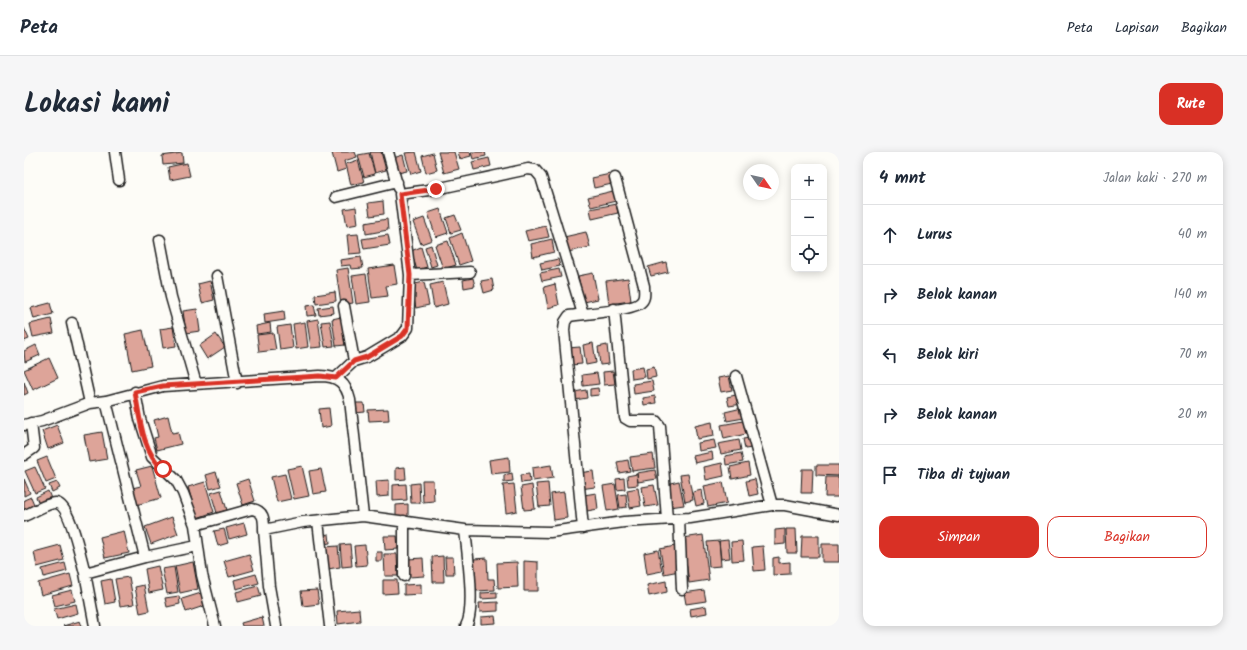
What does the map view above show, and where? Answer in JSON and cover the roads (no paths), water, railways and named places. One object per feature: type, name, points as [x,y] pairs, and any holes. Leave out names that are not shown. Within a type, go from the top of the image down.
[{"type":"street","points":[[115,152],[119,180]]},
{"type":"street","points":[[336,378],[354,361],[367,357],[405,333],[408,324],[410,275],[400,194],[388,152]]},
{"type":"street","points":[[400,194],[436,189],[528,169],[535,170],[541,177],[583,314]]},
{"type":"street","points":[[583,528],[564,330],[565,322],[569,316],[614,310],[640,304],[644,297],[644,286],[615,178]]},
{"type":"street","points":[[336,197],[397,182]]},
{"type":"street","points":[[160,240],[171,297],[196,384]]},
{"type":"street","points":[[410,275],[470,272]]},
{"type":"street","points":[[217,276],[237,382]]},
{"type":"street","points":[[344,306],[354,361]]},
{"type":"street","points":[[614,310],[625,418],[630,421],[656,421],[660,426],[668,519]]},
{"type":"street","points":[[72,323],[90,403]]},
{"type":"street","points":[[24,455],[34,448],[27,424],[90,403],[106,401],[135,392],[163,386],[320,376],[336,378],[343,385],[350,400],[363,516]]},
{"type":"street","points":[[736,376],[772,505]]},
{"type":"street","points":[[135,392],[140,419],[152,457],[176,480],[183,493],[195,525],[202,575],[215,626]]},
{"type":"street","points":[[106,401],[145,557]]},
{"type":"street","points":[[24,516],[52,503],[60,504],[64,508],[70,519],[85,573],[95,626]]},
{"type":"street","points":[[264,530],[318,521],[363,516],[465,530],[550,532],[624,522],[679,519],[772,505],[785,505],[839,515]]},
{"type":"street","points":[[195,525],[252,509],[262,514],[264,519],[269,586],[276,626]]},
{"type":"street","points":[[679,519],[682,589]]},
{"type":"street","points":[[318,521],[330,626]]},
{"type":"street","points":[[404,521],[404,576]]},
{"type":"street","points":[[465,530],[470,594],[470,615],[466,626]]},
{"type":"street","points":[[85,573],[145,557],[197,546]]}]
